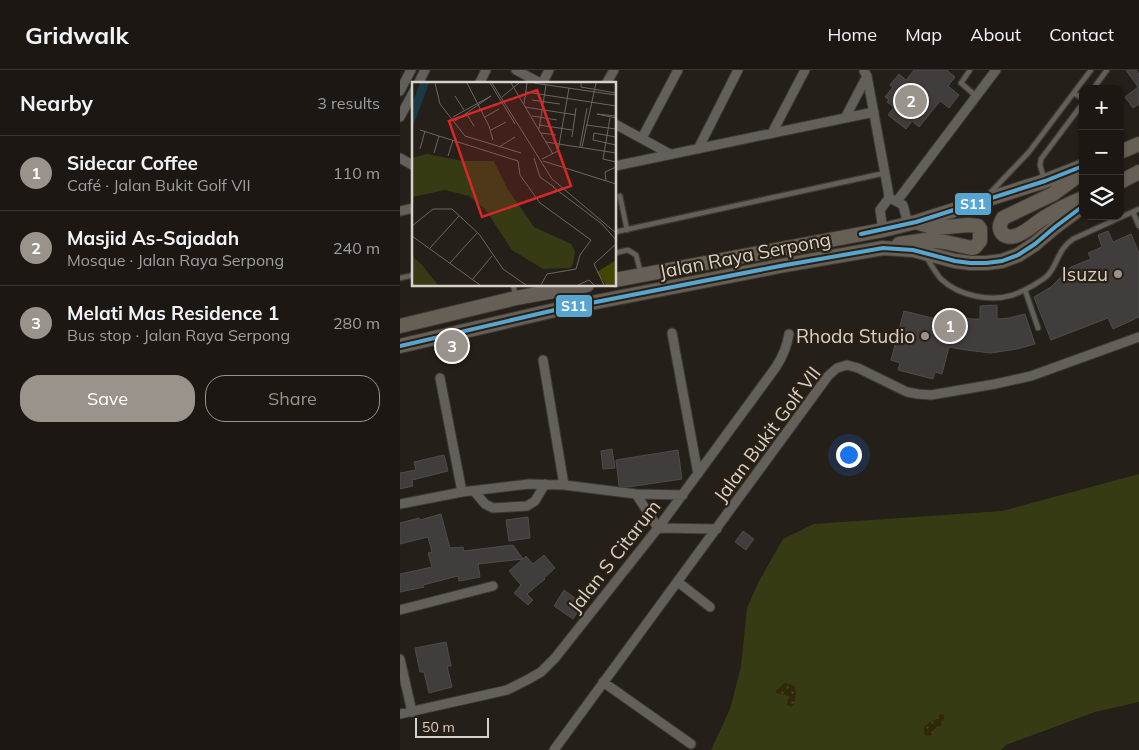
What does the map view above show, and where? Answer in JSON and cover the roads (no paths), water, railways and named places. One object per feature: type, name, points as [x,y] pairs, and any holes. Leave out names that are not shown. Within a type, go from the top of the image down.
[{"type":"main road","points":[[1124,150],[1139,144]]},
{"type":"main road","name":"Jalan Raya Serpong","points":[[616,280],[912,223],[1045,181],[1079,168]]},
{"type":"main road","points":[[1079,175],[1053,194],[1003,218],[1000,230],[1007,237],[1016,236],[1044,217],[1079,200]]},
{"type":"main road","points":[[1124,180],[1138,175]]},
{"type":"main road","name":"Jalan Raya Serpong","points":[[400,346],[555,310],[883,248],[924,252],[970,263],[1002,261],[1018,256],[1079,209]]},
{"type":"main road","points":[[883,248],[926,240],[972,248],[976,247],[980,241],[980,229],[978,226],[935,228],[912,223]]},
{"type":"main road","points":[[400,326],[515,292],[577,286]]},
{"type":"street","points":[[400,117],[412,94],[400,91],[411,70]]},
{"type":"street","points":[[419,82],[425,70]]},
{"type":"street","points":[[480,82],[486,70]]},
{"type":"street","points":[[516,70],[538,82]]},
{"type":"street","points":[[543,82],[550,70]]},
{"type":"street","points":[[607,82],[614,70]]},
{"type":"street","points":[[642,138],[678,70]]},
{"type":"street","points":[[698,149],[738,70]]},
{"type":"street","points":[[772,133],[805,70]]},
{"type":"street","points":[[883,230],[880,210],[890,201],[996,70]]},
{"type":"street","points":[[845,118],[865,72]]},
{"type":"street","points":[[865,72],[890,201]]},
{"type":"street","points":[[616,166],[874,112]]},
{"type":"street","points":[[616,125],[670,154]]},
{"type":"street","points":[[400,158],[412,165]]},
{"type":"street","points":[[890,201],[903,205],[912,223]]},
{"type":"street","points":[[672,334],[698,474]]},
{"type":"street","name":"Jalan S Citarum","points":[[400,714],[507,690],[541,672],[555,658],[683,495],[779,362],[787,346],[789,334]]},
{"type":"street","name":"Jalan Bukit Golf VII","points":[[554,750],[828,376],[837,368],[847,365],[858,368],[907,392],[931,395],[1031,376],[1139,337]]},
{"type":"street","points":[[544,360],[564,485]]},
{"type":"street","points":[[440,378],[462,492]]},
{"type":"street","points":[[400,504],[462,492],[529,484],[564,485],[636,494],[683,495]]},
{"type":"street","points":[[474,491],[485,504],[493,508],[527,506],[535,501],[544,484]]},
{"type":"street","points":[[636,494],[658,528],[717,529]]},
{"type":"street","points":[[678,582],[710,607]]},
{"type":"street","points":[[400,610],[494,586]]},
{"type":"street","points":[[400,660],[412,712]]},
{"type":"street","points":[[603,682],[691,744]]},
{"type":"lane","points":[[970,70],[961,83],[976,97]]},
{"type":"lane","points":[[981,202],[1029,152],[1091,70]]},
{"type":"lane","points":[[1096,85],[1107,70]]},
{"type":"lane","points":[[1074,93],[1079,96]]},
{"type":"lane","points":[[1045,181],[1040,165],[1041,159],[1079,108]]},
{"type":"lane","points":[[616,232],[884,173]]},
{"type":"lane","points":[[620,196],[627,230]]},
{"type":"lane","points":[[924,252],[934,270],[942,279],[958,290],[977,296],[999,298],[1025,290],[1047,276],[1062,250],[1073,239],[1139,208]]},
{"type":"lane","points":[[1133,212],[1139,226]]},
{"type":"lane","points":[[616,253],[628,250],[636,255],[641,275]]},
{"type":"lane","points":[[1025,290],[1038,328]]},
{"type":"place","name":"Masjid As-Sajadah","points":[[911,101]]},
{"type":"place","name":"Isuzu","points":[[1118,274]]},
{"type":"place","name":"Sidecar Coffee","points":[[950,326]]},
{"type":"place","name":"Rhoda Studio","points":[[925,336]]},
{"type":"place","name":"Melati Mas Residence 1","points":[[452,346]]}]
